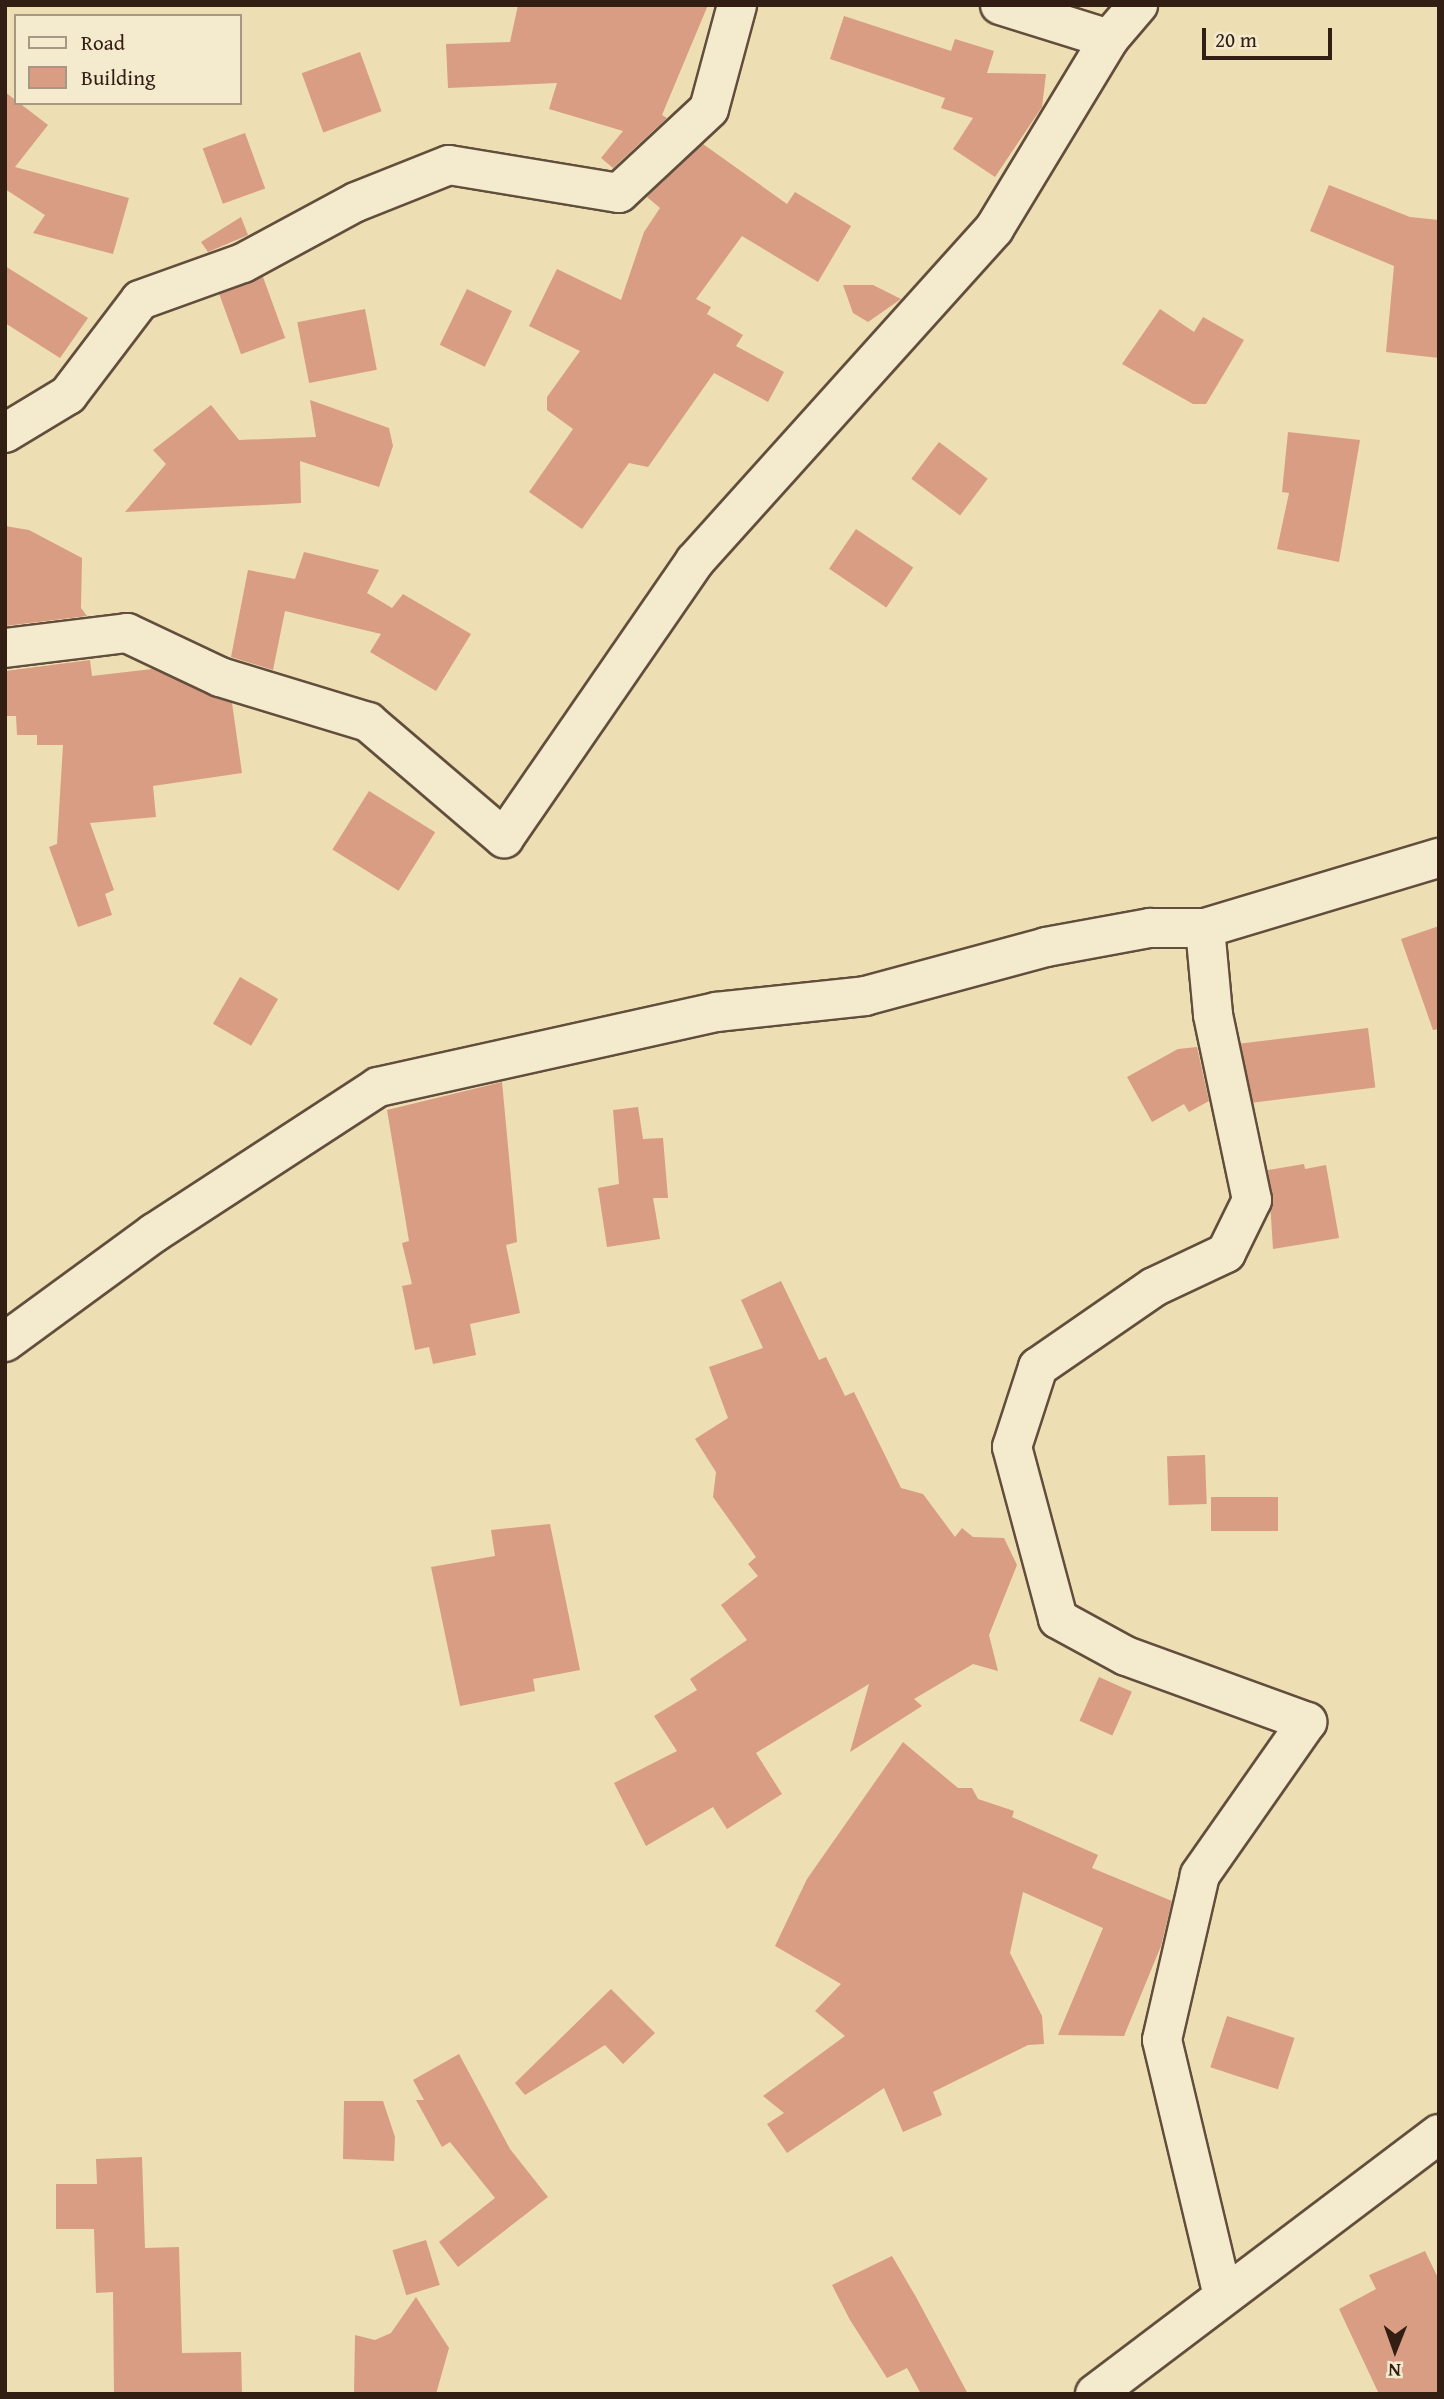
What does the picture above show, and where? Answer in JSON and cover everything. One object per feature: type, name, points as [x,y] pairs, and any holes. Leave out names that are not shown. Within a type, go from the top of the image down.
[{"type":"street","points":[[5,433],[68,395],[140,300],[243,263],[356,202],[449,165],[619,193],[709,109],[737,5]]},
{"type":"street","points":[[1000,5],[1108,39]]},
{"type":"street","points":[[5,648],[127,633],[220,677],[368,722],[504,838],[695,561],[994,229],[1108,39],[1138,5]]},
{"type":"street","points":[[5,1342],[154,1233],[378,1087],[716,1012],[865,996],[1046,947],[1150,928],[1205,928],[1439,858]]},
{"type":"street","points":[[1205,928],[1213,1015],[1252,1200],[1226,1253],[1154,1287],[1038,1367],[1012,1447],[1058,1619],[1126,1656],[1307,1722],[1200,1875],[1161,2040],[1223,2297]]},
{"type":"street","points":[[1094,2394],[1439,2134]]},
{"type":"building","points":[[518,5],[708,5],[662,115],[667,118],[613,168],[601,158],[623,131],[549,109],[557,83],[448,88],[446,44],[510,42]]},
{"type":"building","points":[[844,16],[951,51],[955,39],[994,51],[987,73],[1046,74],[1042,107],[995,177],[953,149],[973,118],[941,108],[945,98],[830,59]]},
{"type":"building","points":[[360,52],[382,111],[323,132],[302,73]]},
{"type":"building","points":[[5,92],[14,99],[14,105],[22,105],[48,125],[15,167],[129,198],[113,254],[33,233],[45,215],[5,189]]},
{"type":"building","points":[[245,133],[265,188],[223,204],[203,148]]},
{"type":"building","points":[[703,144],[787,204],[795,192],[851,226],[818,282],[742,236],[696,299],[711,307],[707,314],[743,335],[736,346],[784,372],[768,402],[714,373],[648,467],[629,463],[582,529],[529,492],[573,429],[547,410],[547,397],[580,351],[529,326],[557,269],[621,300],[644,232],[660,208],[647,197]]},
{"type":"building","points":[[1329,185],[1410,217],[1439,220],[1439,358],[1386,352],[1394,266],[1310,231]]},
{"type":"building","points":[[241,217],[248,235],[208,252],[201,242]]},
{"type":"building","points":[[5,266],[88,318],[60,358],[5,323]]},
{"type":"building","points":[[263,277],[285,338],[241,354],[219,293]]},
{"type":"building","points":[[843,285],[873,285],[901,299],[868,322],[853,313]]},
{"type":"building","points":[[467,289],[512,311],[485,367],[440,345]]},
{"type":"building","points":[[365,309],[377,370],[309,383],[297,322]]},
{"type":"building","points":[[1160,309],[1194,332],[1203,317],[1244,340],[1206,404],[1193,404],[1122,364]]},
{"type":"building","points":[[310,400],[389,428],[393,446],[379,487],[300,461],[301,503],[125,512],[166,464],[153,450],[211,405],[239,440],[316,437]]},
{"type":"building","points":[[1288,432],[1360,440],[1339,562],[1277,549],[1289,493],[1282,492]]},
{"type":"building","points":[[939,442],[988,479],[960,515],[911,479]]},
{"type":"building","points":[[5,526],[29,530],[82,558],[81,608],[87,616],[5,626]]},
{"type":"building","points":[[856,529],[913,568],[886,607],[829,569]]},
{"type":"building","points":[[304,552],[379,570],[367,593],[392,608],[403,594],[471,634],[436,691],[370,652],[381,634],[285,611],[273,670],[231,657],[248,570],[295,579]]},
{"type":"building","points":[[90,660],[92,676],[152,669],[232,703],[242,773],[153,786],[156,817],[90,823],[114,890],[105,894],[112,915],[78,927],[49,847],[57,844],[63,745],[37,745],[37,735],[17,735],[16,716],[5,716],[5,671]]},
{"type":"building","points":[[369,791],[435,832],[399,891],[332,850]]},
{"type":"building","points":[[1439,926],[1439,1029],[1433,1030],[1401,939]]},
{"type":"building","points":[[240,977],[278,999],[251,1046],[213,1024]]},
{"type":"building","points":[[1368,1028],[1375,1088],[1248,1103],[1241,1044]]},
{"type":"building","points":[[1197,1047],[1209,1101],[1189,1112],[1184,1104],[1152,1122],[1127,1077],[1178,1049]]},
{"type":"building","points":[[502,1082],[517,1242],[506,1245],[520,1313],[470,1324],[476,1355],[433,1364],[429,1347],[415,1350],[402,1286],[412,1284],[402,1243],[409,1241],[387,1110]]},
{"type":"building","points":[[638,1107],[643,1139],[663,1138],[668,1198],[653,1198],[660,1239],[607,1247],[598,1188],[619,1184],[613,1110]]},
{"type":"building","points":[[1304,1164],[1305,1169],[1326,1165],[1339,1238],[1273,1249],[1268,1170]]},
{"type":"building","points":[[781,1281],[819,1360],[826,1357],[845,1396],[854,1392],[901,1488],[923,1494],[955,1537],[962,1528],[973,1537],[1004,1538],[1017,1565],[989,1635],[998,1671],[973,1664],[914,1699],[922,1706],[850,1752],[869,1684],[756,1753],[782,1794],[727,1829],[713,1807],[646,1846],[614,1783],[677,1751],[654,1716],[697,1690],[690,1679],[747,1640],[721,1605],[758,1576],[748,1564],[756,1557],[713,1497],[716,1472],[695,1439],[728,1418],[709,1367],[763,1348],[741,1300]]},
{"type":"building","points":[[1205,1455],[1207,1504],[1169,1505],[1167,1456]]},
{"type":"building","points":[[1211,1497],[1278,1497],[1278,1531],[1211,1531]]},
{"type":"building","points":[[550,1524],[580,1670],[533,1679],[535,1691],[460,1706],[431,1567],[495,1556],[491,1530]]},
{"type":"building","points":[[1099,1677],[1132,1692],[1112,1735],[1079,1721]]},
{"type":"building","points":[[903,1742],[958,1788],[972,1788],[978,1799],[1014,1811],[1012,1817],[1098,1855],[1092,1868],[1172,1901],[1161,1946],[1124,2036],[1058,2035],[1103,1928],[1023,1892],[1010,1953],[1042,2016],[1044,2044],[1028,2045],[933,2092],[942,2115],[903,2132],[884,2088],[787,2153],[767,2124],[784,2113],[763,2096],[845,2036],[815,2011],[841,1984],[775,1946],[807,1879]]},
{"type":"building","points":[[611,1989],[655,2033],[623,2064],[605,2045],[525,2095],[515,2083]]},
{"type":"building","points":[[1227,2016],[1295,2038],[1278,2089],[1210,2067]]},
{"type":"building","points":[[459,2054],[510,2149],[548,2197],[458,2267],[439,2242],[495,2198],[450,2142],[442,2147],[416,2100],[424,2100],[413,2080]]},
{"type":"building","points":[[344,2101],[383,2101],[395,2137],[394,2161],[343,2159]]},
{"type":"building","points":[[142,2157],[145,2248],[179,2247],[182,2353],[241,2352],[242,2394],[114,2394],[113,2292],[96,2293],[94,2229],[56,2229],[56,2184],[97,2184],[96,2159]]},
{"type":"building","points":[[426,2240],[440,2285],[406,2295],[393,2250]]},
{"type":"building","points":[[1425,2251],[1439,2280],[1439,2394],[1379,2394],[1339,2309],[1376,2289],[1369,2275]]},
{"type":"building","points":[[892,2256],[968,2394],[921,2394],[907,2368],[887,2378],[850,2320],[832,2285]]},
{"type":"building","points":[[416,2297],[449,2348],[436,2394],[354,2394],[355,2335],[375,2340],[391,2333]]}]
